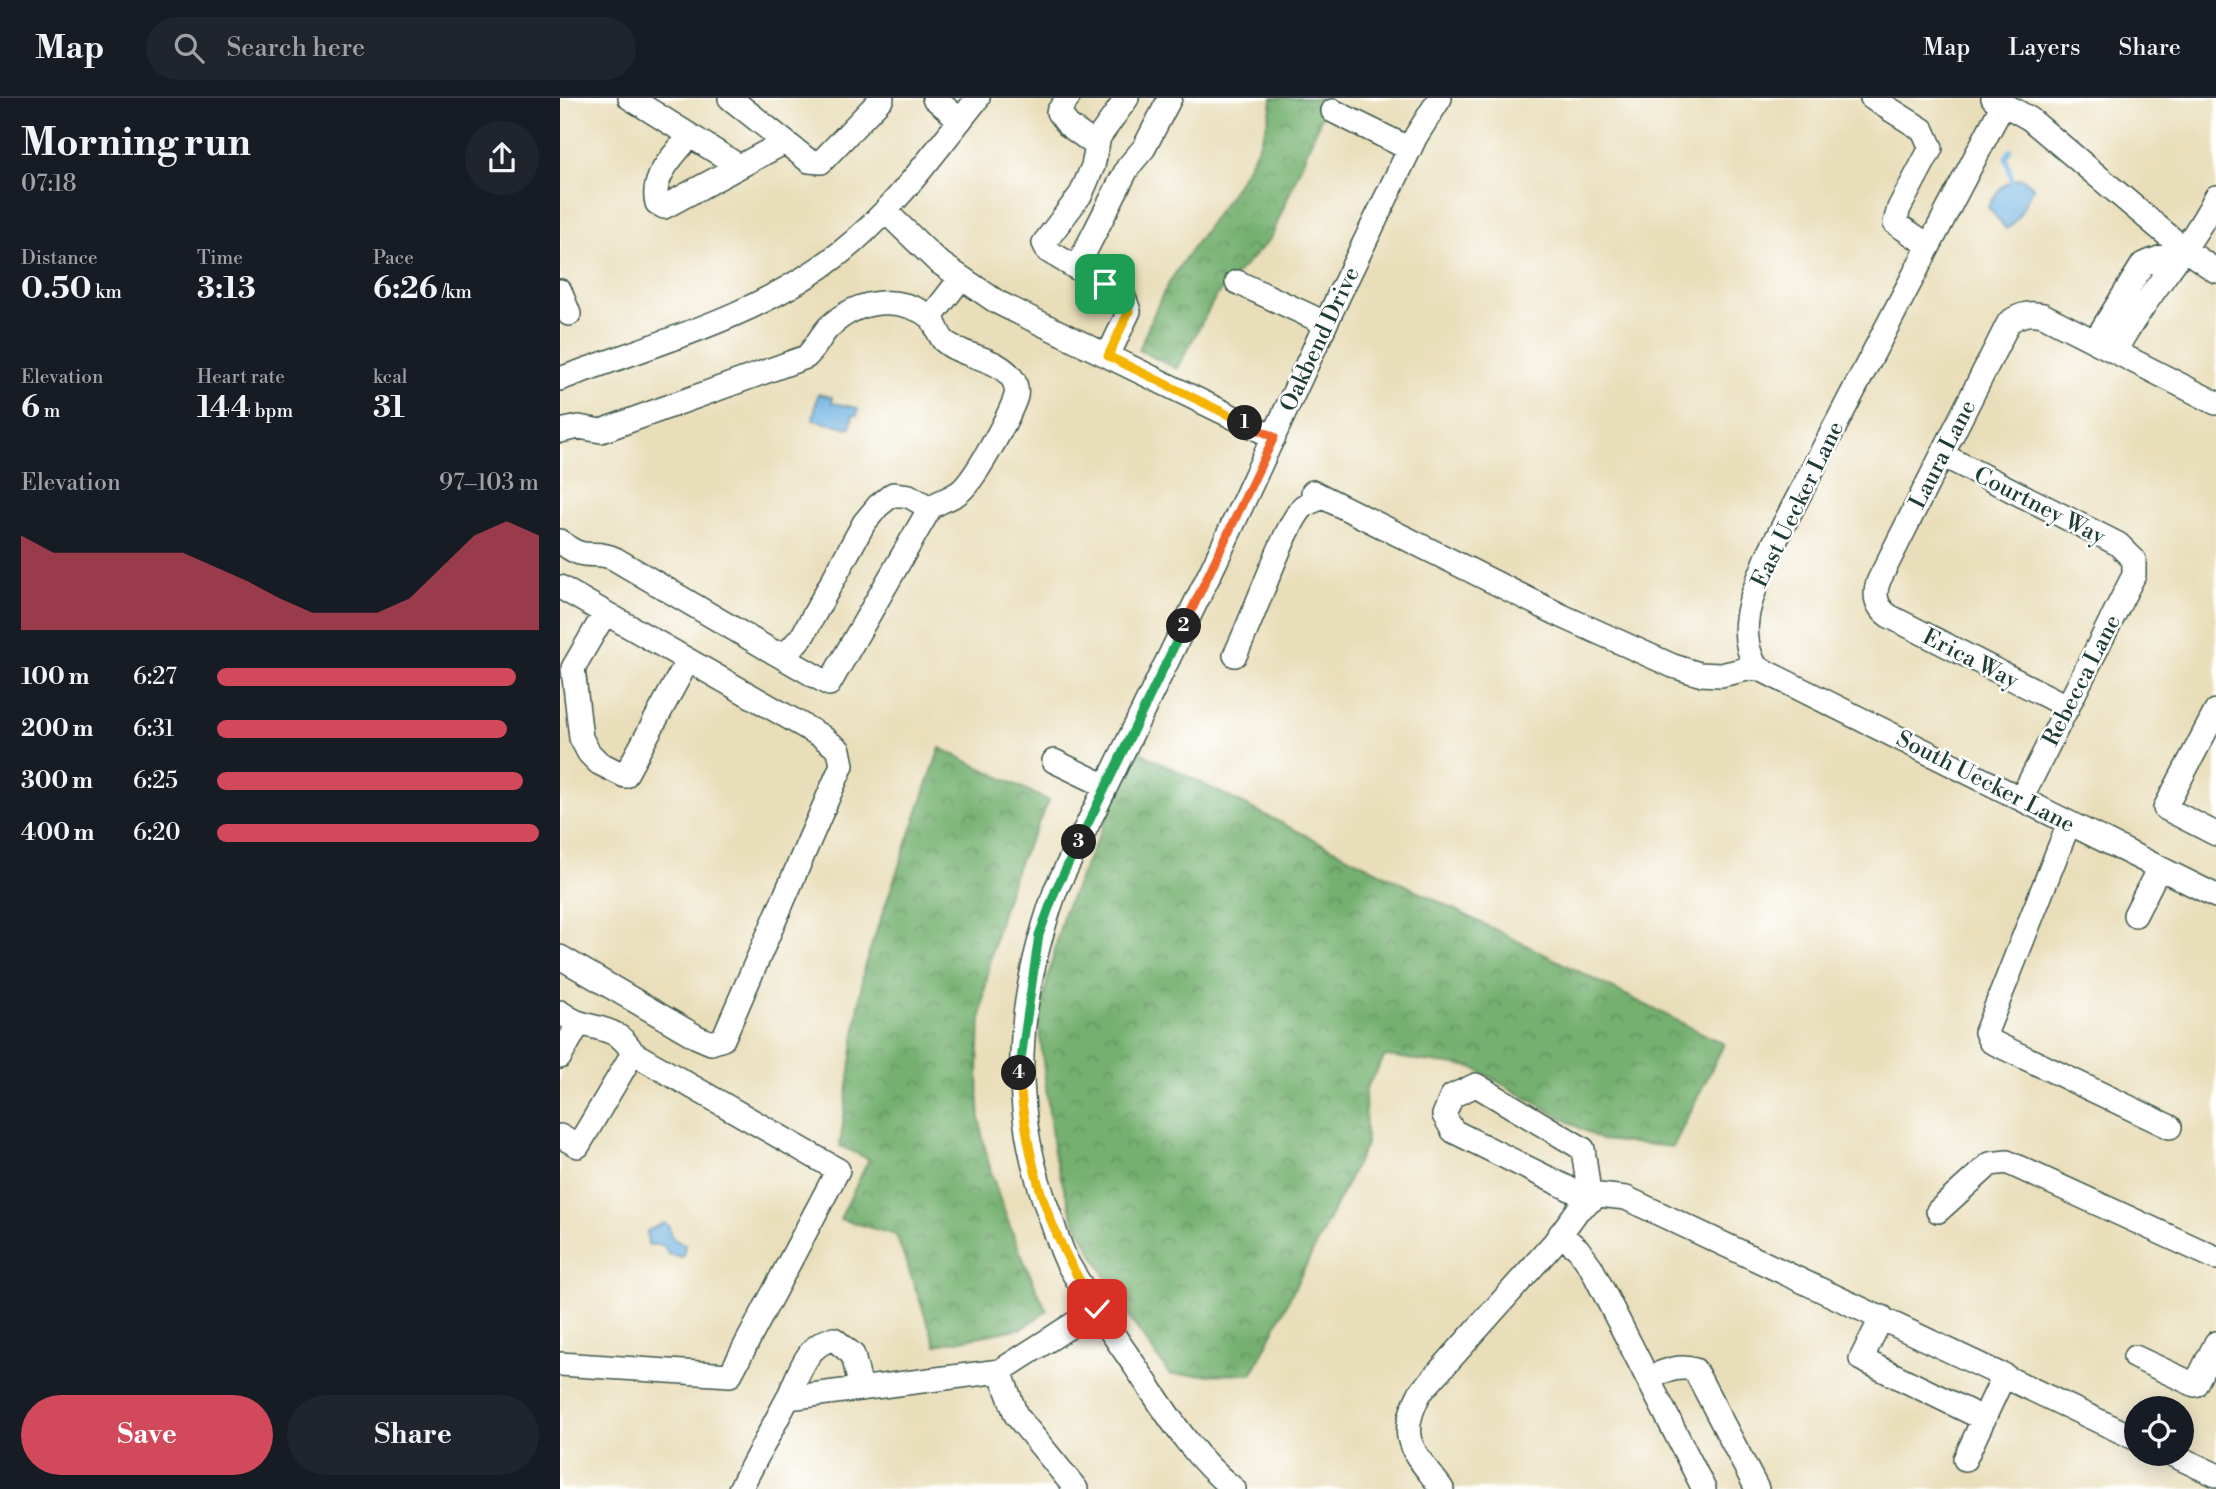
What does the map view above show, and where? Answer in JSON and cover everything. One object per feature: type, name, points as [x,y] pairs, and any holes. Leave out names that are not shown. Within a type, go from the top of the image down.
[{"type":"street","points":[[630,98],[739,166]]},
{"type":"street","points":[[730,98],[809,161],[821,162],[882,98]]},
{"type":"street","points":[[934,98],[960,120]]},
{"type":"street","points":[[560,379],[734,313],[796,284],[840,253],[885,211],[978,98]]},
{"type":"street","points":[[1068,98],[1058,111],[1068,125],[1097,146]]},
{"type":"street","points":[[1108,356],[1129,311],[1124,297],[1048,251],[1044,243],[1081,194],[1109,120],[1127,98]]},
{"type":"street","points":[[1077,267],[1115,190],[1128,167],[1144,148],[1170,98]]},
{"type":"street","name":"Oakbend Drive","points":[[1234,1489],[1213,1473],[1171,1420],[1067,1262],[1041,1194],[1030,1156],[1019,1068],[1039,935],[1056,889],[1274,437],[1325,323],[1410,149],[1440,98]]},
{"type":"street","points":[[1872,98],[1923,130],[1931,148],[1895,223],[1928,245]]},
{"type":"street","points":[[1998,101],[2039,126],[2184,249],[2216,271]]},
{"type":"street","name":"East Uecker Lane","points":[[1756,667],[1746,650],[1744,636],[1750,604],[1769,553],[1928,245],[1998,101]]},
{"type":"street","points":[[1333,111],[1410,149]]},
{"type":"street","points":[[690,136],[663,170],[656,186],[657,203],[664,207],[785,142]]},
{"type":"street","points":[[2216,197],[2184,249],[2143,264],[2105,346],[2216,402]]},
{"type":"street","points":[[885,211],[937,261],[997,302],[1274,437]]},
{"type":"street","points":[[931,317],[961,278]]},
{"type":"street","points":[[1237,282],[1325,323]]},
{"type":"street","points":[[560,291],[569,314]]},
{"type":"street","points":[[560,431],[579,427],[601,431],[806,357],[819,344],[827,328],[871,302],[898,302],[917,307],[931,317],[944,341],[1008,374],[1015,382],[1017,394],[984,460],[969,482],[958,494],[942,499],[930,508],[829,684],[615,559],[607,555],[575,554],[560,541]]},
{"type":"street","name":"Laura Lane","points":[[1878,604],[1875,588],[2009,322],[2025,314],[2043,315],[2105,346]]},
{"type":"street","name":"Courtney Way","points":[[1942,455],[2125,548],[2134,560]]},
{"type":"street","points":[[775,653],[789,651],[803,635],[851,545],[878,506],[893,494],[909,496],[930,508]]},
{"type":"street","points":[[1235,655],[1260,603],[1290,524],[1318,494],[1562,616],[1673,666],[1699,674],[1721,675],[1756,667]]},
{"type":"street","name":"Rebecca Lane","points":[[2021,799],[2134,575],[2134,560]]},
{"type":"street","points":[[560,587],[839,750],[842,765],[723,1040],[711,1043],[697,1037],[560,957]]},
{"type":"street","name":"Erica Way","points":[[1878,604],[1889,616],[2068,707]]},
{"type":"street","points":[[605,613],[573,668],[581,738],[589,753],[599,763],[625,776],[688,660]]},
{"type":"street","name":"South Uecker Lane","points":[[1756,667],[2216,896]]},
{"type":"street","points":[[2216,711],[2165,808],[2216,834]]},
{"type":"street","points":[[1054,761],[1106,786]]},
{"type":"street","points":[[2069,823],[1986,1032],[1990,1041],[2170,1127]]},
{"type":"street","points":[[2135,915],[2159,868]]},
{"type":"street","points":[[560,1057],[570,1017],[606,1029],[622,1037],[632,1053],[838,1170],[730,1375],[560,1364]]},
{"type":"street","points":[[560,1136],[578,1146],[632,1053]]},
{"type":"street","points":[[1476,1085],[1583,1149],[1590,1199],[1452,1131],[1444,1115],[1452,1096],[1476,1085]]},
{"type":"street","points":[[1938,1211],[1990,1164],[2007,1162],[2216,1258]]},
{"type":"street","points":[[1442,1489],[1408,1444],[1412,1406],[1420,1393],[1590,1199],[1599,1195],[1626,1198],[2124,1432]]},
{"type":"street","points":[[1560,1234],[1578,1249],[1591,1267],[1704,1489]]},
{"type":"street","points":[[788,1398],[1000,1371],[1097,1309]]},
{"type":"street","points":[[1882,1317],[1861,1359],[1984,1419]]},
{"type":"street","points":[[740,1489],[811,1350],[822,1340],[834,1339],[853,1355],[861,1389]]},
{"type":"street","points":[[2135,1357],[2194,1385],[2216,1343]]},
{"type":"street","points":[[1648,1378],[1670,1370],[1688,1367],[1695,1370],[1757,1489]]},
{"type":"street","points":[[1000,1371],[1016,1416],[1076,1489]]},
{"type":"street","points":[[1965,1459],[2004,1375]]},
{"type":"street","points":[[2194,1465],[2216,1475]]},
{"type":"green space","points":[[1272,98],[1329,98],[1271,238],[1216,296],[1177,369],[1139,350],[1168,285],[1230,195],[1258,146],[1268,122]]},
{"type":"green space","points":[[940,748],[1049,801],[1019,864],[996,933],[984,995],[978,1057],[980,1120],[989,1166],[1016,1242],[1047,1311],[1022,1328],[936,1345],[896,1235],[840,1219],[869,1159],[840,1146],[864,967]]},
{"type":"green space","points":[[1137,751],[1724,1044],[1673,1147],[1601,1140],[1472,1067],[1385,1056],[1365,1090],[1366,1144],[1252,1374],[1170,1375],[1128,1316],[1074,1220],[1054,1155],[1038,1018],[1064,912]]},
{"type":"water","points":[[2022,178],[2034,188],[2019,216],[2006,229],[1988,207],[2001,188],[2010,181]]},
{"type":"water","points":[[818,394],[832,397],[832,403],[858,408],[850,428],[813,420]]},
{"type":"water","points":[[664,1223],[669,1226],[673,1238],[685,1244],[683,1257],[668,1254],[663,1245],[648,1245],[647,1231]]},
{"type":"waterway","points":[[2011,150],[2006,157],[2012,180]]},
{"type":"route","points":[[1097,1309],[1067,1262],[1041,1194],[1030,1156],[1022,1105],[1019,1068],[1039,935],[1056,889],[1274,437],[1108,356],[1129,311],[1124,297],[1105,284]]}]
